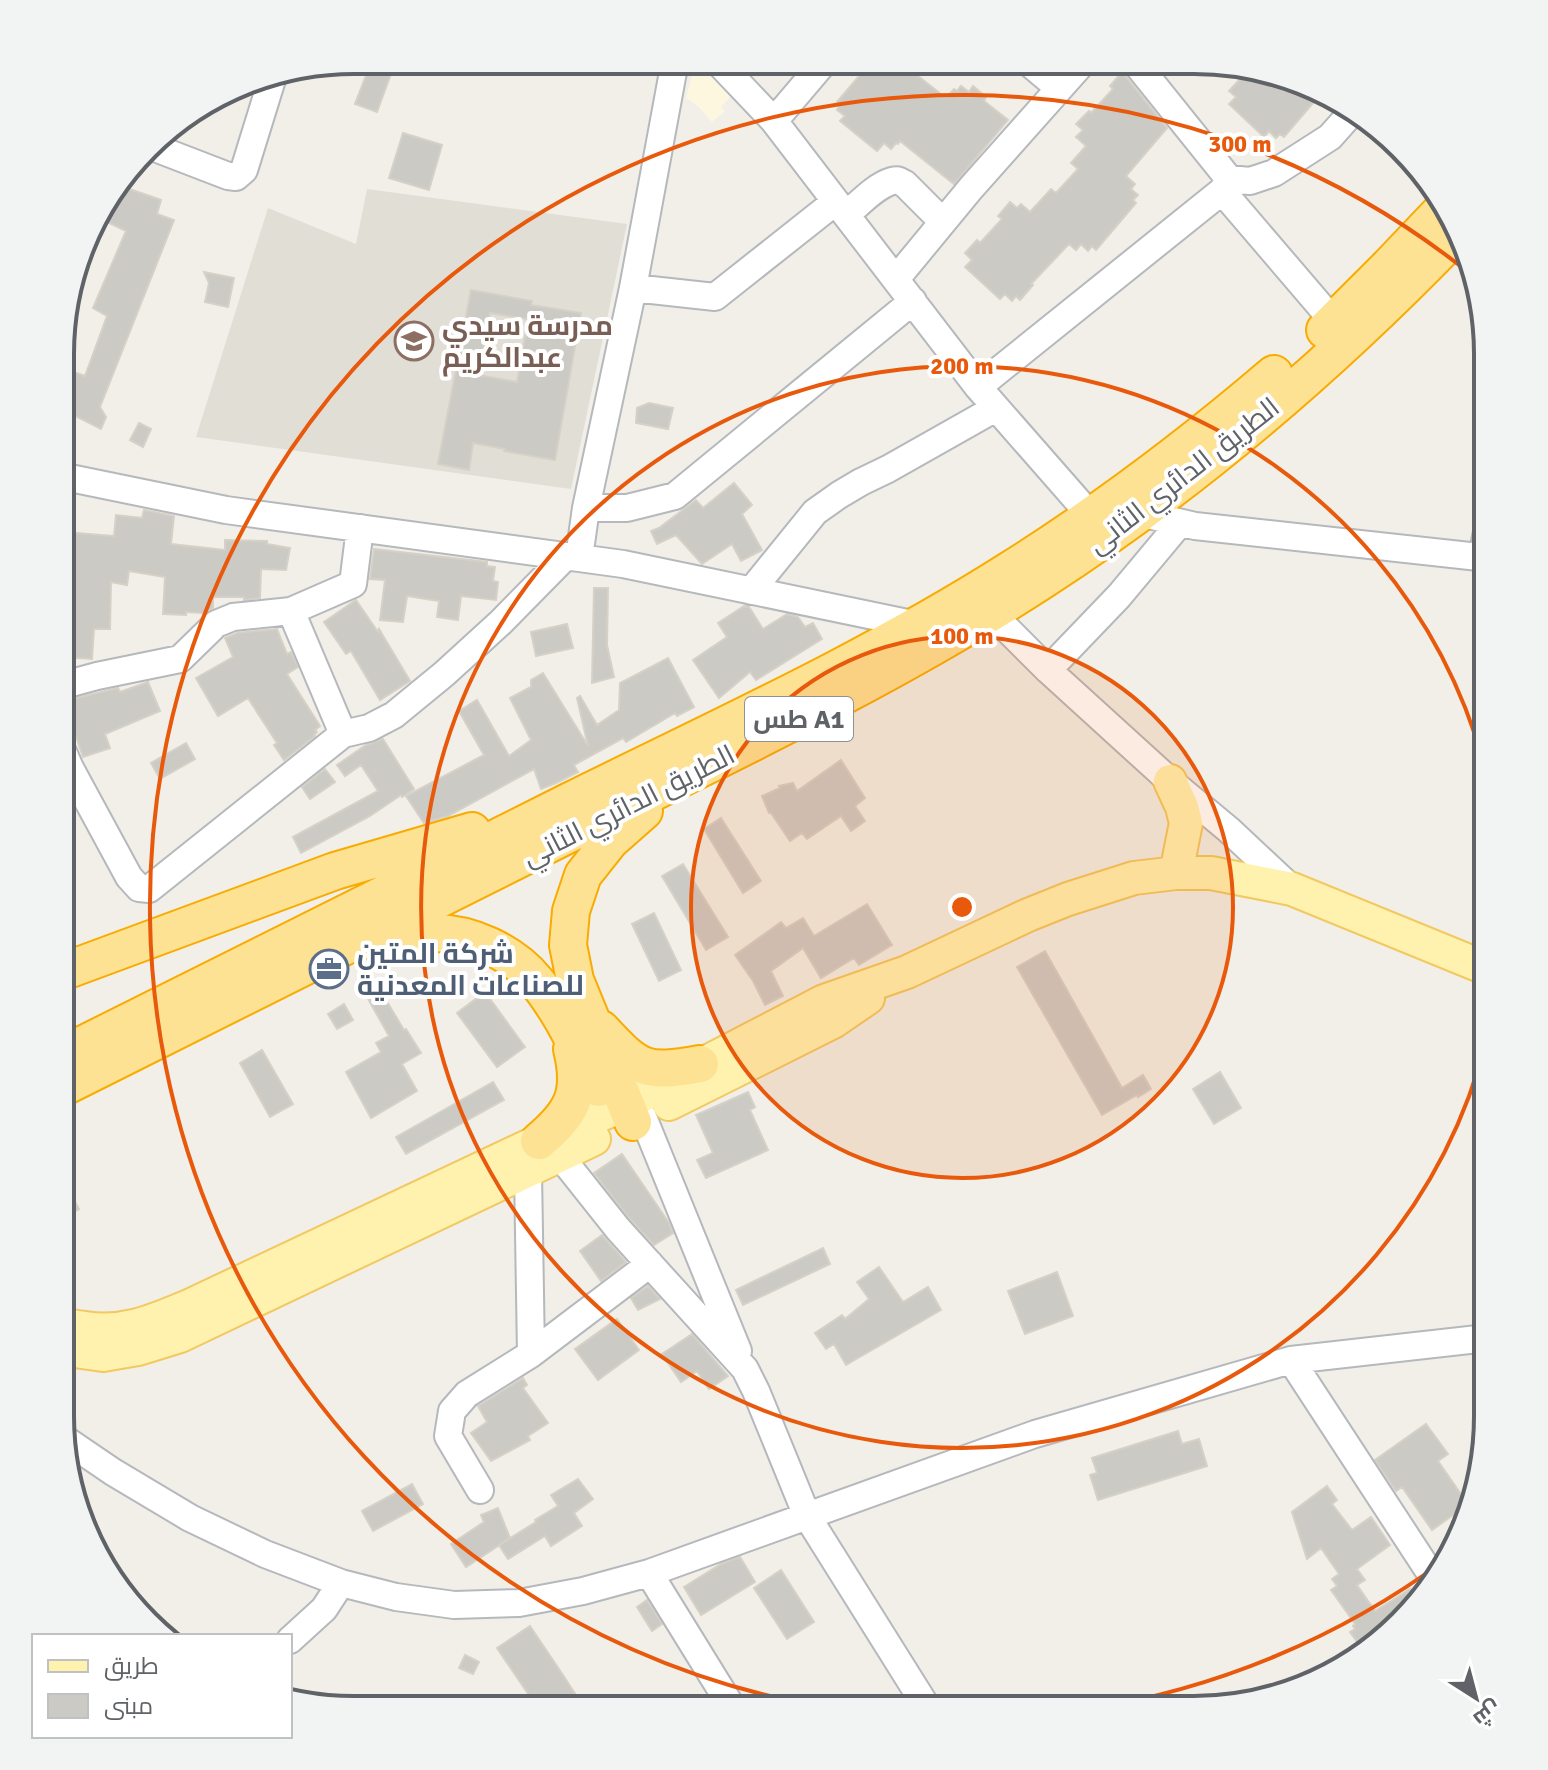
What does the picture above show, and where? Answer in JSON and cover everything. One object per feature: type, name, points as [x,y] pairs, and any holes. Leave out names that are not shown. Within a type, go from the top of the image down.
[{"type":"highway","name":"الطريق الدائري الثاني","points":[[75,1049],[743,718],[917,625],[1008,571],[1091,516],[1256,389],[1334,322],[1437,216]]},
{"type":"highway","name":"الطريق الدائري الثاني","points":[[75,1082],[823,707],[991,613],[1043,581],[1212,459],[1339,351],[1450,242]]},
{"type":"highway","points":[[542,1156],[572,1103],[576,1083],[579,1024],[568,945],[571,911],[583,875],[610,841],[642,813],[710,764]]},
{"type":"highway","points":[[75,967],[335,871],[573,800]]},
{"type":"highway","points":[[326,956],[432,932],[462,936],[488,945],[512,960],[535,980],[552,1005],[634,1061],[650,1069],[668,1070],[700,1064]]},
{"type":"highway","points":[[579,1024],[625,1116]]},
{"type":"main road","points":[[1170,781],[1186,823],[1176,873]]},
{"type":"main road","points":[[625,1116],[700,1064],[824,1001],[907,972],[1068,899],[1134,878],[1211,873],[1292,889],[1473,963]]},
{"type":"main road","points":[[75,1351],[103,1355],[138,1349],[180,1336],[625,1116],[749,1066],[833,1022],[907,972]]},
{"type":"main road","points":[[75,1326],[107,1331],[144,1325],[542,1156]]},
{"type":"street","points":[[74,776],[129,877],[139,888],[149,889],[343,734],[369,728],[394,715],[444,674],[572,557],[586,508],[633,288],[673,74]]},
{"type":"street","points":[[729,74],[774,121],[978,387],[1091,516]]},
{"type":"street","points":[[774,121],[814,74]]},
{"type":"street","points":[[1042,74],[1059,88]]},
{"type":"street","points":[[896,279],[1072,74]]},
{"type":"street","points":[[1144,74],[1334,322]]},
{"type":"street","points":[[162,150],[236,177],[244,170],[270,87]]},
{"type":"street","points":[[978,387],[1226,185],[1274,173],[1330,137],[1346,119]]},
{"type":"street","points":[[633,288],[715,297],[840,208],[891,181],[905,184],[943,222]]},
{"type":"street","points":[[586,508],[627,508],[675,496],[913,301]]},
{"type":"street","points":[[751,591],[815,512],[850,488],[996,408]]},
{"type":"street","points":[[74,479],[226,510],[623,564],[917,625]]},
{"type":"street","points":[[1140,513],[1180,523],[1473,557]]},
{"type":"street","points":[[1048,670],[1119,596],[1180,523]]},
{"type":"street","points":[[74,682],[180,659],[216,624],[233,617],[291,611],[353,584],[360,528]]},
{"type":"street","points":[[291,611],[343,734]]},
{"type":"street","points":[[991,613],[1048,670],[1292,889]]},
{"type":"street","points":[[625,1116],[756,1391],[807,1516],[919,1695]]},
{"type":"street","points":[[542,1156],[618,1229],[745,1369]]},
{"type":"street","points":[[531,1354],[542,1156]]},
{"type":"street","points":[[480,1490],[448,1436],[452,1411],[467,1394],[531,1354],[650,1264]]},
{"type":"street","points":[[76,1447],[190,1518],[265,1554],[341,1583],[396,1597],[454,1605],[519,1603],[583,1591],[649,1573],[1035,1434],[1291,1360],[1473,1340]]},
{"type":"street","points":[[1291,1360],[1428,1570]]},
{"type":"street","points":[[649,1573],[724,1695]]},
{"type":"street","points":[[292,1638],[324,1609],[341,1583]]},
{"type":"shaded area","points":[[692,74],[723,74],[738,88],[721,107],[725,111],[712,122],[686,98]]},
{"type":"shaded area","name":"مدرسة سيدي عبدالكريم","points":[[367,189],[627,224],[571,489],[196,437],[268,208],[356,244]]},
{"type":"building","points":[[367,74],[391,74],[377,112],[355,104]]},
{"type":"building","points":[[861,74],[915,74],[946,98],[954,89],[957,91],[961,86],[969,92],[973,86],[986,97],[984,101],[1008,120],[954,184],[900,141],[891,149],[884,143],[877,151],[840,121],[845,116],[837,110],[840,105],[837,102]]},
{"type":"building","points":[[1124,74],[1167,128],[1126,176],[1135,184],[1131,189],[1138,195],[1133,200],[1136,203],[1096,250],[1092,246],[1088,251],[1081,244],[1076,250],[1069,244],[1020,300],[1016,296],[1012,301],[1005,294],[1000,299],[965,267],[972,260],[965,253],[977,240],[980,243],[1002,219],[998,216],[1010,202],[1017,208],[1021,204],[1030,212],[1051,189],[1056,193],[1078,169],[1071,163],[1086,146],[1076,137],[1083,130],[1076,124],[1113,89],[1110,86]]},
{"type":"building","points":[[1241,78],[1284,89],[1314,102],[1284,137],[1280,134],[1276,138],[1269,131],[1264,137],[1229,104],[1236,97],[1229,91]]},
{"type":"building","points":[[403,133],[442,145],[429,190],[389,178]]},
{"type":"building","points":[[129,189],[161,200],[157,214],[174,220],[100,407],[106,417],[101,429],[74,416],[74,372],[85,376],[107,316],[93,308],[126,231],[108,222]]},
{"type":"building","points":[[204,272],[234,278],[228,307],[205,302],[209,283]]},
{"type":"building","points":[[471,290],[532,301],[531,305],[581,313],[555,460],[473,443],[469,470],[438,464]],"holes":[[[490,313],[528,319],[517,382],[478,375]]]},
{"type":"building","points":[[649,403],[673,408],[668,429],[636,423],[637,408]]},
{"type":"building","points":[[139,423],[151,429],[143,447],[130,440]]},
{"type":"building","points":[[734,483],[752,505],[742,514],[762,550],[741,561],[732,544],[702,564],[676,535],[657,544],[651,531],[696,500],[703,508]]},
{"type":"building","points":[[144,510],[174,516],[171,544],[225,550],[225,540],[267,541],[267,544],[290,548],[286,570],[261,569],[260,598],[213,597],[213,608],[204,613],[186,612],[186,615],[163,614],[165,577],[129,571],[127,585],[111,582],[110,629],[94,629],[92,659],[74,658],[74,533],[114,536],[116,515],[142,518]]},
{"type":"building","points":[[374,549],[487,562],[487,566],[495,567],[493,581],[498,582],[496,600],[461,596],[458,620],[437,617],[439,601],[407,596],[403,622],[380,620],[385,580],[370,579]]},
{"type":"building","points":[[594,588],[608,588],[607,645],[614,677],[592,683]]},
{"type":"building","points":[[356,600],[378,632],[379,629],[410,681],[380,700],[351,651],[346,654],[324,622]]},
{"type":"building","points":[[744,606],[749,607],[763,629],[787,614],[798,617],[805,627],[813,623],[822,639],[756,680],[750,672],[719,698],[693,660],[727,637],[718,623]]},
{"type":"building","points":[[567,624],[573,648],[536,656],[531,632]]},
{"type":"building","points":[[277,629],[287,654],[291,652],[298,667],[287,674],[320,726],[315,730],[315,736],[284,760],[274,745],[277,743],[248,698],[218,716],[196,678],[233,657],[225,638],[237,633]]},
{"type":"building","points":[[668,658],[694,707],[677,716],[675,713],[626,742],[623,738],[574,765],[578,772],[541,789],[534,769],[448,816],[424,823],[406,796],[484,755],[459,711],[477,700],[509,756],[531,740],[510,698],[531,687],[531,680],[543,673],[588,746],[577,698],[580,696],[597,725],[619,710],[620,683]]},
{"type":"building","points":[[148,682],[160,711],[105,734],[110,748],[83,757],[74,732],[74,699],[118,688],[120,692]]},
{"type":"building","points":[[383,739],[414,789],[301,853],[293,837],[378,791],[361,765],[345,776],[337,765],[366,745]]},
{"type":"building","points":[[186,743],[195,759],[160,779],[151,763]]},
{"type":"building","points":[[841,760],[865,798],[855,806],[865,821],[851,831],[841,816],[807,839],[802,833],[790,841],[769,813],[762,796],[779,786],[793,783],[797,791]]},
{"type":"building","points":[[325,769],[335,782],[310,799],[302,787]]},
{"type":"building","points":[[721,818],[761,881],[743,893],[704,829]]},
{"type":"building","points":[[683,864],[728,937],[706,950],[662,876]]},
{"type":"building","points":[[867,904],[892,945],[859,965],[854,958],[821,978],[803,948],[771,971],[783,996],[765,1005],[735,955],[781,922],[786,928],[803,918],[814,936]]},
{"type":"building","points":[[654,913],[681,970],[659,981],[632,924]]},
{"type":"building","points":[[1045,951],[1122,1088],[1143,1075],[1151,1089],[1102,1115],[1017,967]]},
{"type":"building","points":[[380,990],[421,1053],[402,1064],[417,1091],[371,1118],[346,1072],[381,1052],[376,1043],[389,1036],[367,997]]},
{"type":"building","points":[[485,992],[525,1047],[497,1067],[457,1013]]},
{"type":"building","points":[[344,1004],[353,1020],[337,1029],[328,1014]]},
{"type":"building","points":[[262,1050],[293,1104],[270,1117],[240,1063]]},
{"type":"building","points":[[1220,1072],[1241,1108],[1214,1124],[1193,1089]]},
{"type":"building","points":[[493,1082],[504,1100],[406,1154],[396,1137]]},
{"type":"building","points":[[748,1092],[755,1107],[750,1110],[768,1150],[706,1178],[697,1160],[713,1153],[696,1115]]},
{"type":"building","points":[[622,1154],[673,1233],[654,1245],[594,1173]]},
{"type":"building","points":[[602,1235],[626,1262],[601,1281],[580,1251]]},
{"type":"building","points":[[823,1248],[830,1264],[743,1305],[736,1290]]},
{"type":"building","points":[[879,1267],[903,1302],[928,1287],[941,1310],[846,1365],[834,1344],[826,1349],[815,1333],[842,1315],[845,1319],[869,1299],[857,1282]]},
{"type":"building","points":[[1057,1272],[1073,1316],[1025,1334],[1008,1291]]},
{"type":"building","points":[[648,1286],[660,1299],[638,1310],[631,1298]]},
{"type":"building","points":[[617,1319],[639,1350],[598,1380],[575,1349]]},
{"type":"building","points":[[692,1334],[728,1376],[709,1389],[697,1371],[681,1382],[662,1354]]},
{"type":"building","points":[[523,1378],[527,1385],[523,1388],[548,1423],[528,1436],[530,1440],[491,1461],[471,1433],[487,1422],[478,1406]]},
{"type":"building","points":[[1426,1424],[1448,1454],[1438,1461],[1462,1495],[1456,1513],[1432,1530],[1402,1487],[1396,1491],[1375,1460]]},
{"type":"building","points":[[1178,1431],[1182,1444],[1199,1439],[1207,1466],[1098,1500],[1090,1475],[1097,1473],[1092,1458]]},
{"type":"building","points":[[578,1479],[593,1499],[574,1513],[582,1526],[551,1546],[545,1536],[508,1559],[499,1545],[558,1506],[551,1495]]},
{"type":"building","points":[[412,1484],[423,1504],[373,1531],[362,1511]]},
{"type":"building","points":[[1327,1486],[1337,1500],[1332,1504],[1352,1530],[1371,1517],[1390,1545],[1357,1569],[1365,1580],[1357,1585],[1375,1611],[1410,1589],[1413,1591],[1379,1627],[1358,1643],[1350,1632],[1355,1629],[1355,1624],[1331,1590],[1337,1586],[1332,1579],[1339,1574],[1321,1548],[1307,1559],[1292,1512]]},
{"type":"building","points":[[498,1508],[510,1538],[466,1567],[451,1544],[484,1522],[481,1515]]},
{"type":"building","points":[[740,1557],[755,1582],[701,1615],[684,1587],[721,1564]]},
{"type":"building","points":[[781,1570],[814,1622],[787,1639],[754,1588]]},
{"type":"building","points":[[647,1600],[662,1624],[652,1631],[637,1607]]},
{"type":"building","points":[[530,1626],[576,1695],[529,1695],[497,1648]]},
{"type":"building","points":[[465,1655],[479,1662],[473,1674],[459,1668]]},
{"type":"place","name":"مدرسة سيدي عبدالكريم","points":[[414,341]]},
{"type":"place","name":"شركة المتين للصناعات المعدنية","points":[[329,969]]}]
